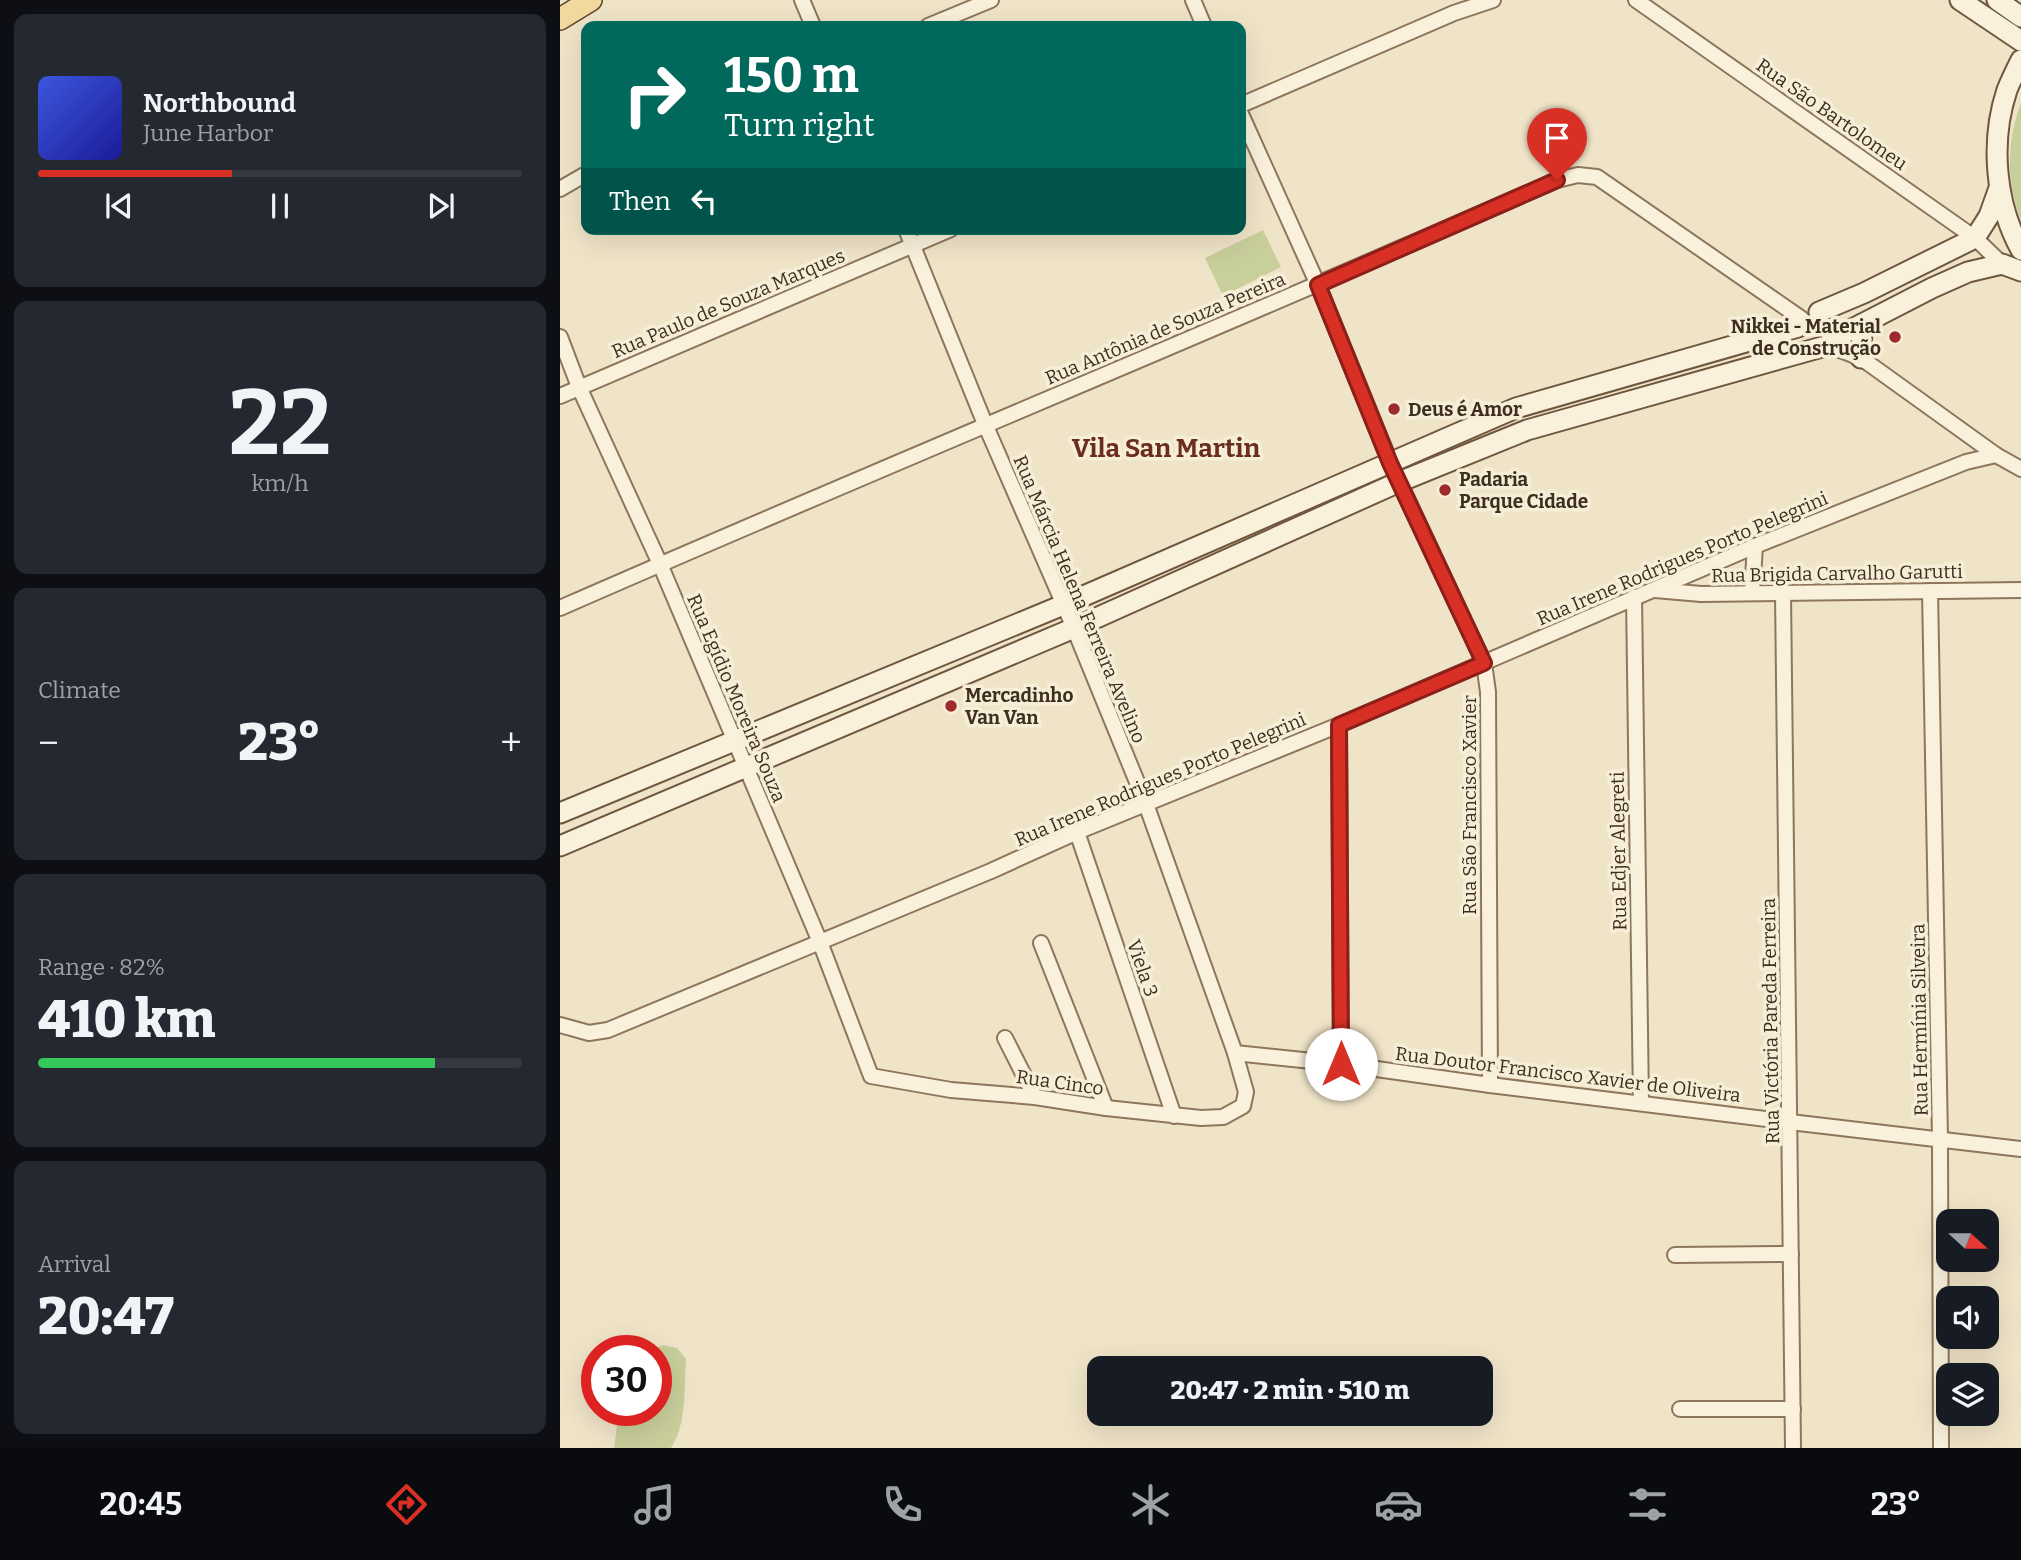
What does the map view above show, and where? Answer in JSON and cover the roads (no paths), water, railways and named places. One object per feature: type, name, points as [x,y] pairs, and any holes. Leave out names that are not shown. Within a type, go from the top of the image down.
[{"type":"main road","points":[[560,19],[591,0]]},
{"type":"main road","points":[[1960,0],[2021,41]]},
{"type":"main road","points":[[1997,0],[2021,17]]},
{"type":"main road","points":[[2021,60],[2007,90],[1997,139],[1999,188],[2012,234],[2021,250]]},
{"type":"main road","points":[[1827,344],[1810,348],[1804,344],[1798,334],[1806,319],[1975,238],[1989,216],[1999,188]]},
{"type":"main road","points":[[560,846],[1074,628],[1399,482],[1527,430],[1827,344],[1968,272],[2002,264],[2021,271]]},
{"type":"main road","points":[[560,813],[1063,605],[1516,408],[1825,314],[1833,323],[1834,329],[1827,344]]},
{"type":"main road","points":[[1861,358],[1862,324]]},
{"type":"street","points":[[802,0],[811,21]]},
{"type":"street","points":[[940,21],[991,0]]},
{"type":"street","points":[[1193,0],[1202,21]]},
{"type":"street","points":[[1246,103],[1442,18],[1493,0]]},
{"type":"street","name":"Rua São Bartolomeu","points":[[1636,0],[1975,238],[2002,264]]},
{"type":"street","name":"Rua São Francisco Xavier","points":[[1246,125],[1318,285],[1390,463],[1484,663],[1488,692],[1490,1085]]},
{"type":"street","points":[[560,180],[581,174]]},
{"type":"street","points":[[560,188],[581,175]]},
{"type":"street","name":"Rua Antônia de Souza Pereira","points":[[560,608],[985,424],[1318,285],[1557,180],[1578,175],[1597,177],[1806,319]]},
{"type":"street","name":"Rua Márcia Helena Ferreira Avelino","points":[[909,235],[985,424],[1074,628],[1146,804],[1235,1053],[1246,1092],[1243,1106]]},
{"type":"street","name":"Rua Paulo de Souza Marques","points":[[560,396],[937,235]]},
{"type":"street","name":"Rua Egídio Moreira Souza","points":[[560,337],[579,387],[660,564],[820,942],[871,1076]]},
{"type":"street","points":[[1827,344],[1861,358],[1996,455],[2018,463]]},
{"type":"street","points":[[1966,463],[1974,438]]},
{"type":"street","name":"Rua Irene Rodrigues Porto Pelegrini","points":[[560,1025],[589,1033],[608,1030],[1077,832],[1339,725],[1634,597],[1966,463],[1996,455]]},
{"type":"street","points":[[1752,593],[1755,547]]},
{"type":"street","name":"Rua Brigida Carvalho Garutti","points":[[1653,590],[1701,594],[2021,590]]},
{"type":"street","name":"Rua Hermínia Silveira","points":[[1930,591],[1940,1139],[1941,1448]]},
{"type":"street","name":"Rua Victória Pareda Ferreira","points":[[1783,593],[1793,1448]]},
{"type":"street","name":"Rua Edjer Alegreti","points":[[1634,597],[1641,1103]]},
{"type":"street","points":[[1339,725],[1341,1064]]},
{"type":"street","name":"Viela 3","points":[[1077,832],[1174,1116]]},
{"type":"street","points":[[1041,943],[1106,1108]]},
{"type":"street","points":[[1006,1038],[1035,1097]]},
{"type":"street","name":"Rua Doutor Francisco Xavier de Oliveira","points":[[1235,1053],[2021,1149]]},
{"type":"street","name":"Rua Cinco","points":[[871,1076],[951,1090],[1035,1097],[1174,1116],[1223,1117],[1243,1106]]},
{"type":"street","points":[[1675,1255],[1791,1254]]},
{"type":"street","points":[[1680,1409],[1793,1409]]},
{"type":"place","name":"Nikkei - Material de Construção","points":[[1895,337]]},
{"type":"place","name":"Deus é Amor","points":[[1394,409]]},
{"type":"place","name":"Padaria Parque Cidade","points":[[1445,490]]},
{"type":"place","name":"Mercadinho Van Van","points":[[951,706]]},
{"type":"district","name":"Vila San Martin","points":[[1166,448]]}]
